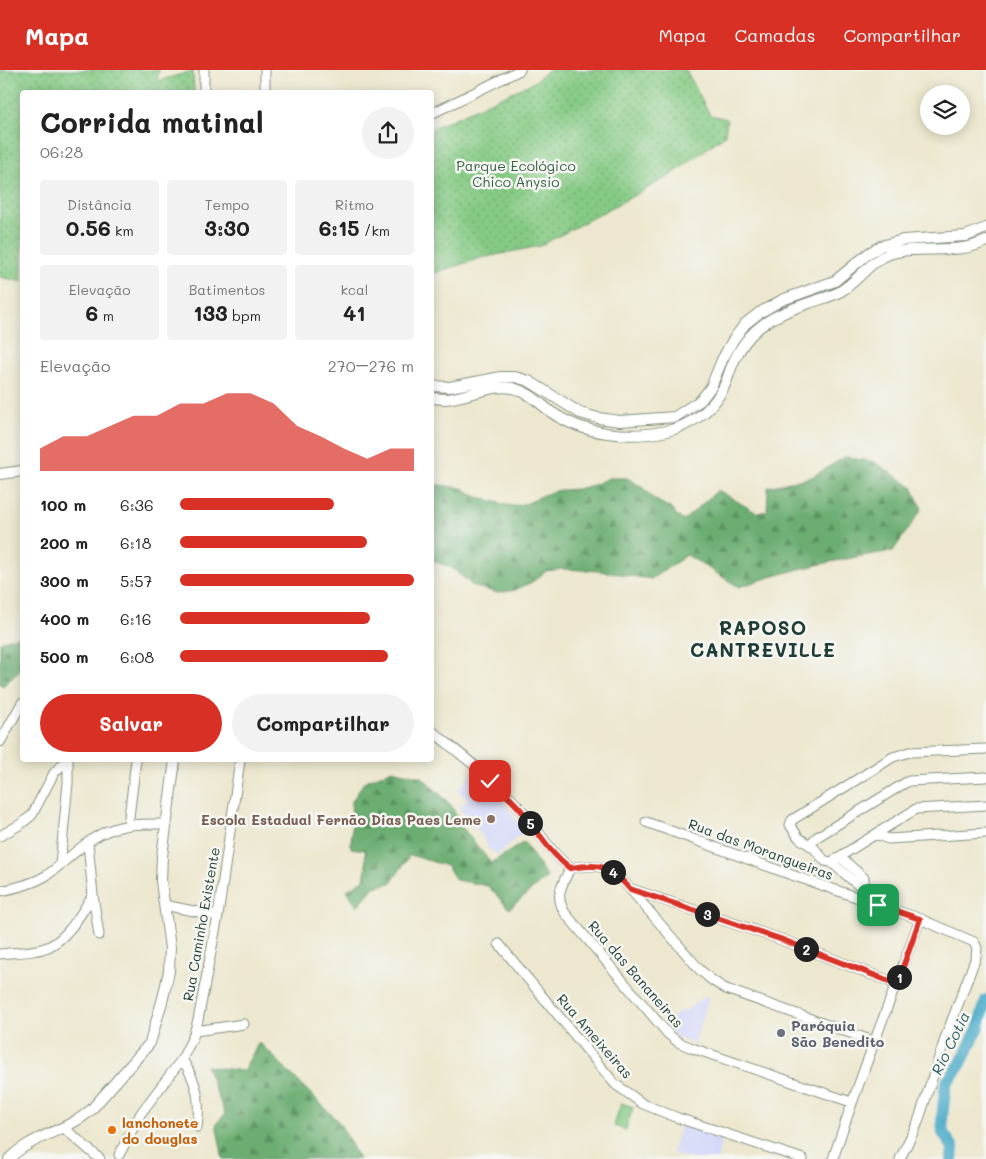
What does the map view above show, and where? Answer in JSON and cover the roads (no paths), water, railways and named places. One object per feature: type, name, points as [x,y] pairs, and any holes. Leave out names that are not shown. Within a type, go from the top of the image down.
[{"type":"street","points":[[204,70],[204,90]]},
{"type":"street","points":[[265,70],[265,90]]},
{"type":"street","points":[[434,113],[520,70]]},
{"type":"street","points":[[434,386],[450,387],[501,377],[515,377],[529,381],[580,413],[598,418],[620,421],[675,417],[700,400],[711,387],[733,340],[744,324],[759,313],[782,300],[835,281],[869,252],[881,246],[903,240],[966,236],[986,228]]},
{"type":"street","points":[[434,398],[447,399],[503,387],[524,392],[572,424],[592,430],[616,434],[667,431],[700,417],[721,392],[732,365],[743,346],[753,332],[765,322],[787,310],[826,298],[841,291],[888,254],[904,251],[968,247],[986,241]]},
{"type":"street","points":[[744,324],[753,332]]},
{"type":"street","points":[[675,417],[679,427]]},
{"type":"street","points":[[0,474],[20,471]]},
{"type":"street","points":[[0,742],[20,707]]},
{"type":"street","points":[[434,733],[503,792],[523,812],[559,860],[570,868],[592,865],[605,867],[617,874],[700,970],[713,981],[743,996],[873,1041]]},
{"type":"street","points":[[849,871],[825,861],[810,844],[799,838],[790,825],[792,820],[894,757],[910,752],[986,749]]},
{"type":"street","points":[[0,836],[22,824],[32,815],[54,773],[65,762]]},
{"type":"street","points":[[60,865],[68,783],[67,762]]},
{"type":"street","points":[[128,825],[136,762]]},
{"type":"street","points":[[9,1159],[30,1142],[81,1119],[150,1043],[169,971],[170,948],[161,881],[174,762]]},
{"type":"street","name":"Rua Caminho Existente","points":[[119,1155],[142,1113],[189,1048],[195,1031],[218,916],[240,762]]},
{"type":"street","points":[[810,844],[817,837],[904,782],[986,777]]},
{"type":"street","points":[[831,862],[916,809],[986,805]]},
{"type":"street","name":"Rua das Morangueiras","points":[[646,822],[920,919],[974,942],[977,948],[976,957],[946,1036],[918,1122],[900,1159]]},
{"type":"street","points":[[0,891],[30,883],[46,876],[88,843],[111,829],[128,825],[166,824]]},
{"type":"street","points":[[876,834],[888,838],[986,833]]},
{"type":"street","points":[[88,843],[93,895],[100,936]]},
{"type":"street","points":[[840,857],[864,890],[865,901]]},
{"type":"street","name":"Rua das Bananeiras","points":[[570,868],[559,893],[560,905],[668,1034],[678,1042],[692,1048],[851,1102]]},
{"type":"street","points":[[630,889],[780,939],[897,984]]},
{"type":"street","points":[[0,954],[38,950],[57,941],[93,895]]},
{"type":"street","points":[[164,904],[218,916]]},
{"type":"street","points":[[833,1159],[873,1041],[897,984],[920,919]]},
{"type":"street","name":"Rua Ameixeiras","points":[[499,944],[615,1084],[643,1104],[686,1121],[803,1159]]},
{"type":"street","points":[[195,1031],[244,1024]]},
{"type":"street","points":[[182,1059],[192,1076],[199,1098],[200,1111],[197,1127]]},
{"type":"street","points":[[64,1128],[100,1159]]},
{"type":"waterway","name":"Rio Cotia","points":[[952,1159],[953,1147],[943,1133],[942,1117],[946,1083],[960,1065],[978,1029],[986,1000]]},
{"type":"place","name":"Escola Estadual Fernão Dias Paes Leme","points":[[491,819]]},
{"type":"place","name":"Paróquia São Benedito","points":[[781,1033]]},
{"type":"place","name":"lanchonete do douglas","points":[[112,1130]]},
{"type":"district","name":"RAPOSO CANTREVILLE","points":[[763,638]]},
{"type":"park label","name":"Parque Ecológico Chico Anysio","points":[[516,174]]}]
